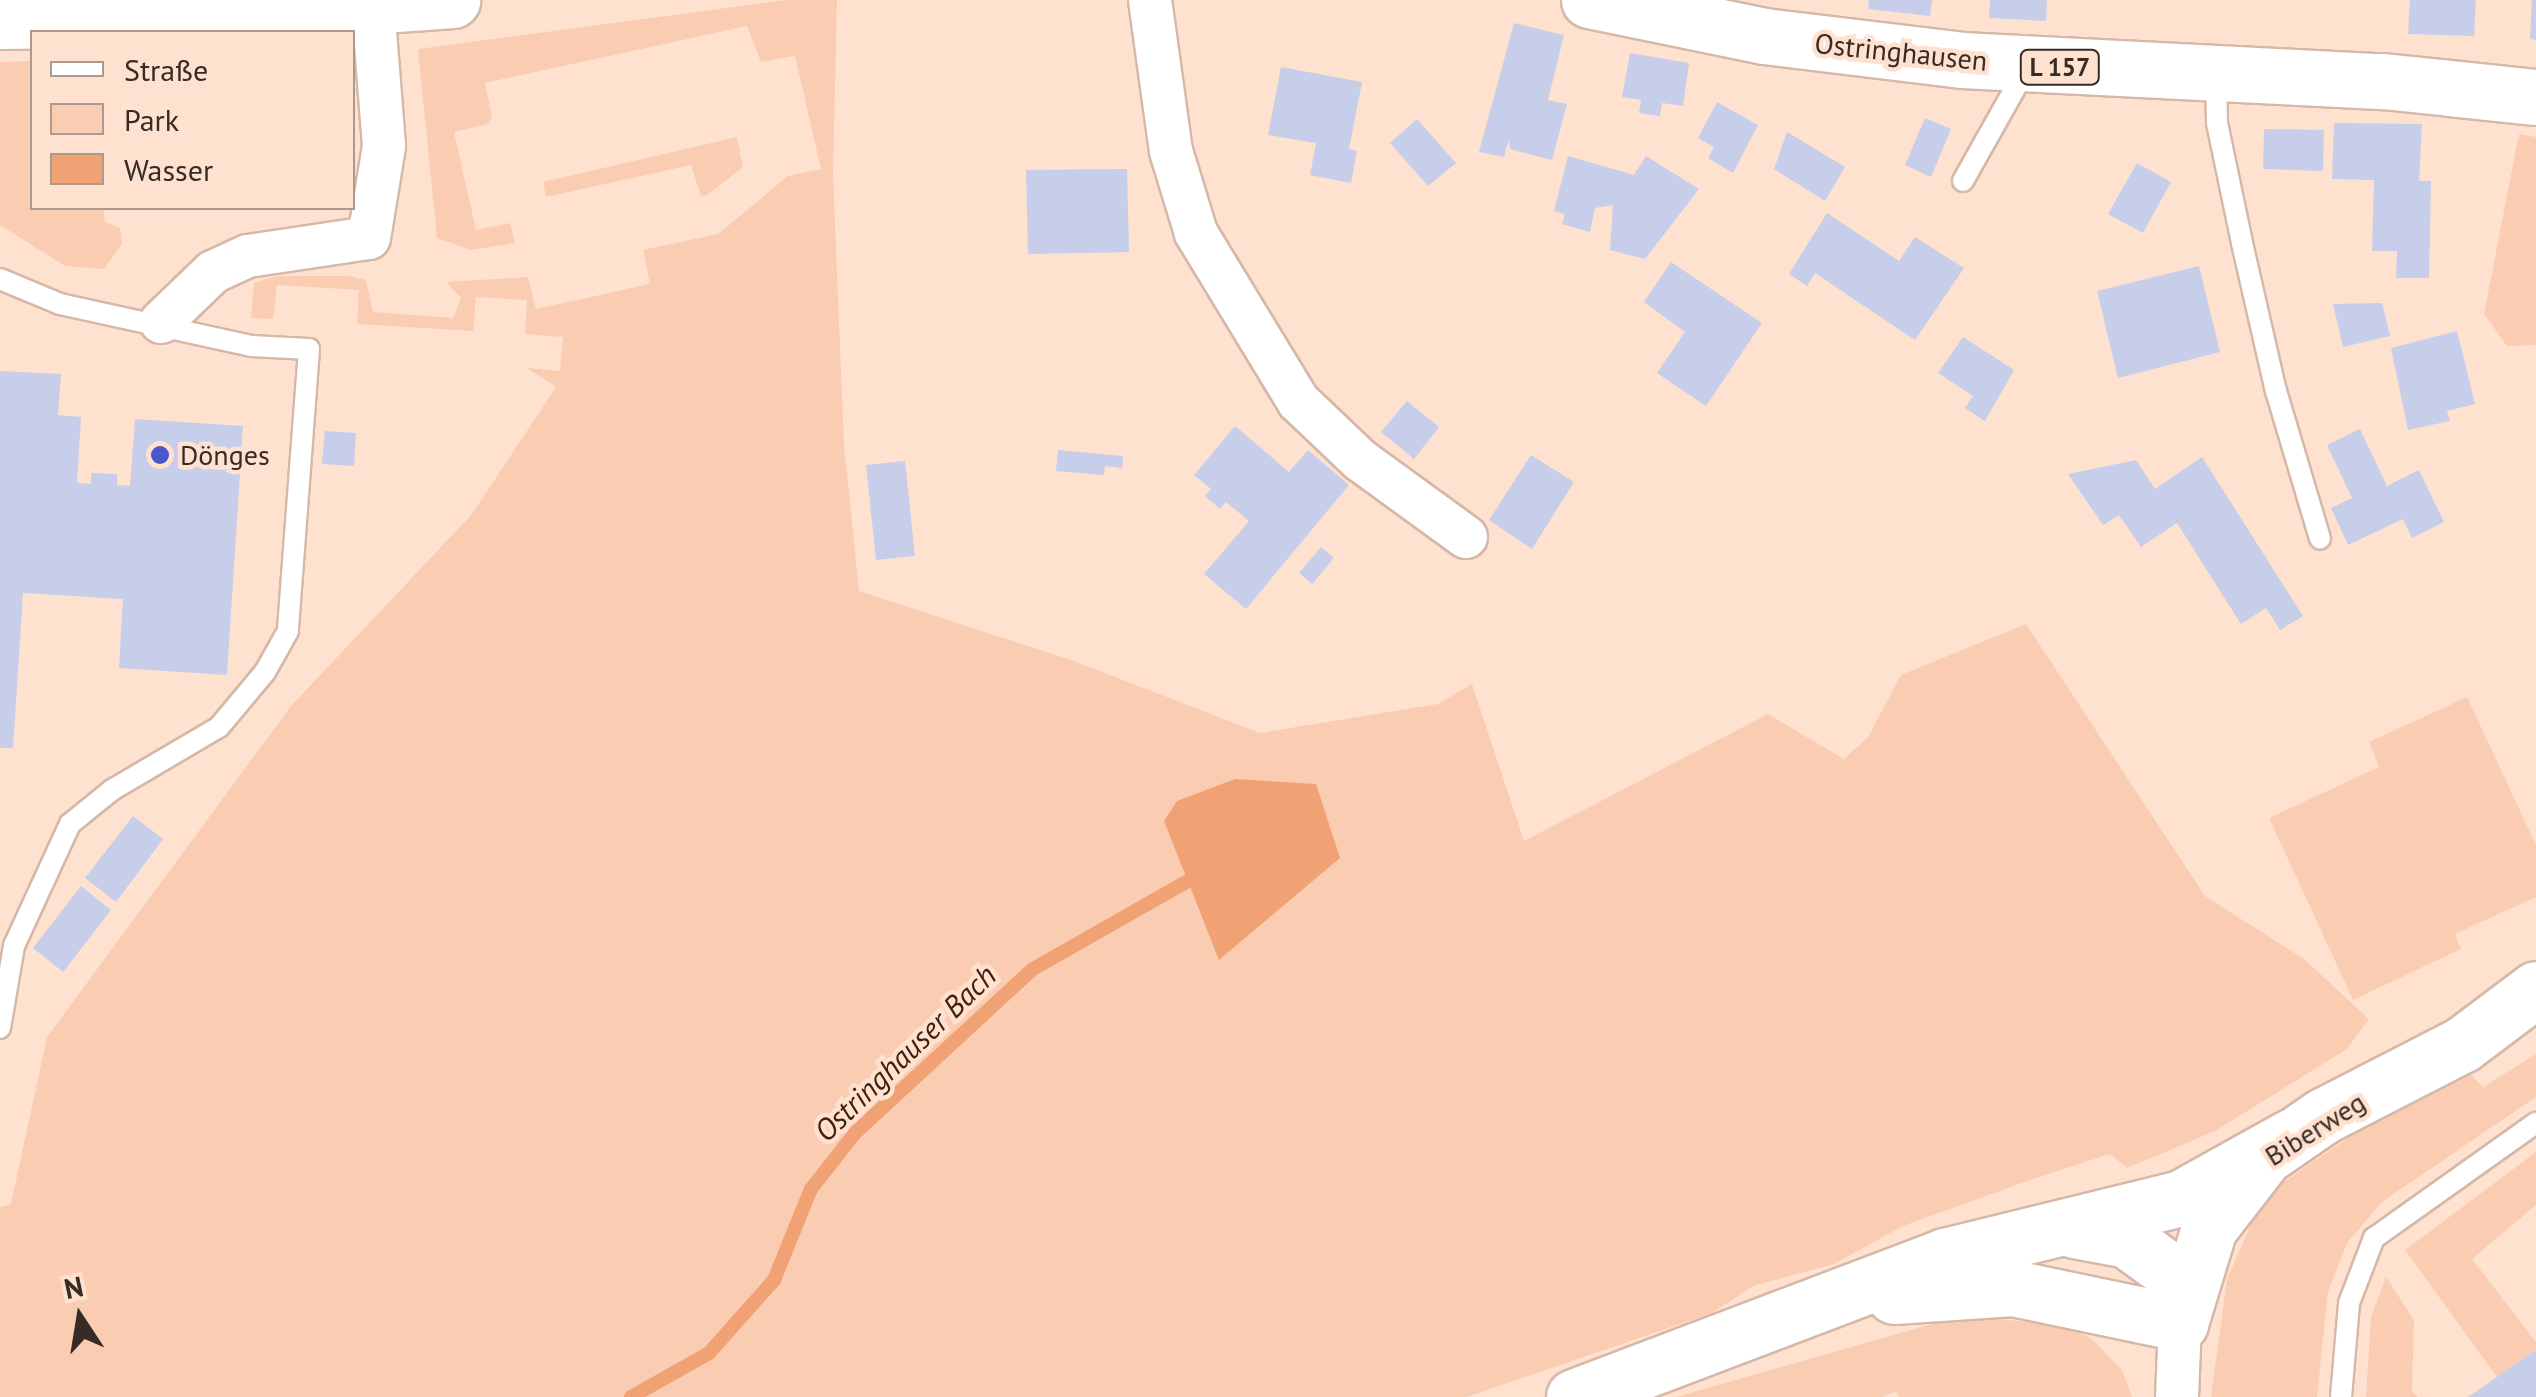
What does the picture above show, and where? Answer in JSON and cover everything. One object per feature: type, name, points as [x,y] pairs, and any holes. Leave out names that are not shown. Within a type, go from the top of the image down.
[{"type":"main road","points":[[0,21],[374,7],[452,0]]},
{"type":"main road","name":"Ostringhausen","points":[[1589,0],[1764,36],[2028,65],[2536,97]]},
{"type":"main road","name":"Biberweg","points":[[2184,1304],[2224,1202],[2289,1138],[2463,1044],[2536,990]]},
{"type":"main road","points":[[1574,1397],[1945,1256],[2181,1198],[2289,1138]]},
{"type":"main road","points":[[2061,1228],[2127,1240],[2184,1304]]},
{"type":"main road","points":[[1793,1316],[1886,1296],[2013,1288],[2184,1304]]},
{"type":"street","points":[[1150,0],[1179,192],[1269,358],[1298,401],[1360,460],[1466,537]]},
{"type":"street","points":[[160,322],[213,272],[248,256],[368,238],[384,146],[374,7]]},
{"type":"street","name":"Biberweg","points":[[2177,1397],[2184,1304]]},
{"type":"lane","points":[[1963,180],[2028,65]]},
{"type":"lane","points":[[2216,74],[2217,123],[2242,243],[2276,391],[2320,540]]},
{"type":"lane","points":[[0,279],[60,304],[160,322],[252,346],[309,349],[288,631],[265,672],[219,727],[112,790],[70,824],[14,946],[0,1028]]},
{"type":"lane","points":[[2341,1397],[2349,1303],[2374,1238],[2536,1123]]},
{"type":"green space","points":[[786,0],[837,0],[833,174],[844,444],[859,591],[1074,661],[1260,733],[1438,704],[1472,684],[1524,841],[1768,714],[1844,759],[1868,737],[1901,675],[2026,624],[2205,896],[2304,959],[2369,1019],[2347,1049],[2215,1131],[2127,1168],[2110,1154],[2033,1179],[1903,1226],[1834,1264],[1753,1286],[1712,1313],[1467,1397],[0,1397],[0,1207],[11,1204],[47,1037],[291,706],[472,514],[556,387],[527,368],[560,371],[563,337],[525,334],[527,300],[476,297],[473,331],[357,324],[359,290],[277,285],[273,319],[251,318],[254,283],[277,276],[349,276],[366,280],[373,312],[453,318],[461,298],[446,282],[528,277],[536,309],[650,284],[643,250],[718,234],[788,176],[821,169],[795,56],[761,62],[747,26],[485,83],[492,117],[488,124],[454,132],[476,230],[510,223],[515,243],[471,250],[437,238],[418,49]]},
{"type":"green space","points":[[30,61],[30,210],[103,210],[105,222],[120,228],[122,244],[104,269],[65,266],[0,225],[0,62]]},
{"type":"green space","points":[[2519,134],[2536,137],[2536,345],[2507,346],[2484,314]]},
{"type":"green space","points":[[737,137],[743,167],[707,195],[701,196],[691,165],[546,197],[543,182]]},
{"type":"green space","points":[[2467,697],[2536,845],[2536,897],[2455,934],[2461,949],[2353,1000],[2269,818],[2379,767],[2369,742]]},
{"type":"green space","points":[[2536,1054],[2536,1097],[2382,1202],[2347,1243],[2328,1292],[2317,1397],[2211,1397],[2227,1279],[2258,1209],[2281,1184],[2351,1136],[2471,1075],[2483,1087]]},
{"type":"green space","points":[[2536,1152],[2536,1205],[2472,1259],[2536,1342],[2536,1350],[2497,1377],[2405,1250]]},
{"type":"green space","points":[[2386,1277],[2414,1320],[2412,1391],[2418,1397],[2366,1397],[2371,1317]]},
{"type":"green space","points":[[1993,1318],[2068,1327],[2092,1339],[2122,1370],[2132,1397],[1899,1397],[1896,1391],[1883,1397],[1676,1397],[1939,1322]]},
{"type":"water","points":[[1235,779],[1316,784],[1340,858],[1219,960],[1164,821],[1177,801]]},
{"type":"building","points":[[1869,0],[1932,0],[1930,16],[1868,9]]},
{"type":"building","points":[[1990,0],[2047,0],[2046,21],[1989,18]]},
{"type":"building","points":[[2410,0],[2476,0],[2474,36],[2408,34]]},
{"type":"building","points":[[2532,0],[2536,0],[2536,41],[2530,38]]},
{"type":"building","points":[[1514,23],[1564,35],[1548,100],[1567,104],[1552,160],[1510,149],[1509,139],[1504,157],[1479,152]]},
{"type":"building","points":[[1630,53],[1689,63],[1683,106],[1662,103],[1660,116],[1639,113],[1641,100],[1622,97]]},
{"type":"building","points":[[1281,67],[1362,82],[1349,149],[1357,151],[1351,183],[1310,175],[1316,143],[1268,135]]},
{"type":"building","points":[[1717,102],[1758,125],[1733,173],[1708,158],[1714,147],[1698,138]]},
{"type":"building","points":[[1925,118],[1951,129],[1931,177],[1905,165]]},
{"type":"building","points":[[1417,119],[1456,163],[1428,186],[1390,143]]},
{"type":"building","points":[[2334,123],[2422,124],[2419,181],[2431,181],[2429,278],[2396,278],[2397,251],[2372,251],[2374,180],[2332,179]]},
{"type":"building","points":[[2264,129],[2324,130],[2323,171],[2263,169]]},
{"type":"building","points":[[1787,132],[1845,167],[1825,201],[1774,169]]},
{"type":"building","points":[[1568,156],[1634,175],[1646,156],[1699,189],[1645,259],[1610,250],[1613,205],[1595,208],[1590,232],[1562,224],[1565,214],[1554,211]]},
{"type":"building","points":[[2137,163],[2171,182],[2143,233],[2108,214]]},
{"type":"building","points":[[1127,169],[1129,252],[1028,254],[1026,170]]},
{"type":"building","points":[[1827,213],[1899,261],[1915,237],[1964,268],[1915,340],[1815,273],[1807,286],[1789,274]]},
{"type":"building","points":[[1671,262],[1762,323],[1706,406],[1657,373],[1685,332],[1644,302]]},
{"type":"building","points":[[2199,266],[2220,352],[2118,378],[2097,291]]},
{"type":"building","points":[[2382,303],[2390,336],[2343,347],[2333,304]]},
{"type":"building","points":[[2457,331],[2475,404],[2447,411],[2450,421],[2408,430],[2391,348]]},
{"type":"building","points":[[1963,337],[2014,370],[1985,421],[1965,408],[1973,396],[1938,373]]},
{"type":"building","points":[[0,371],[61,374],[58,415],[81,417],[77,483],[91,484],[91,473],[117,474],[117,485],[130,486],[135,419],[243,426],[227,675],[119,668],[123,599],[23,593],[13,748],[0,748]]},
{"type":"building","points":[[1407,401],[1439,427],[1414,459],[1381,432]]},
{"type":"building","points":[[1235,426],[1289,472],[1308,450],[1349,485],[1246,609],[1204,574],[1249,521],[1226,502],[1220,509],[1205,496],[1211,489],[1194,475]]},
{"type":"building","points":[[2360,429],[2387,486],[2419,470],[2444,522],[2412,538],[2403,519],[2348,545],[2331,508],[2352,498],[2327,445]]},
{"type":"building","points":[[325,431],[356,433],[354,466],[322,464]]},
{"type":"building","points":[[1058,450],[1123,456],[1122,468],[1105,466],[1104,475],[1056,471]]},
{"type":"building","points":[[1531,455],[1574,482],[1532,549],[1489,520]]},
{"type":"building","points":[[2202,457],[2303,616],[2280,630],[2266,608],[2241,624],[2177,523],[2141,547],[2119,515],[2103,525],[2068,474],[2136,460],[2155,489]]},
{"type":"building","points":[[905,461],[915,556],[876,560],[866,465]]},
{"type":"building","points":[[1321,547],[1334,558],[1312,584],[1299,573]]},
{"type":"building","points":[[133,816],[163,839],[116,902],[85,878]]},
{"type":"building","points":[[81,886],[111,910],[63,972],[33,948]]},
{"type":"building","points":[[2536,1350],[2536,1397],[2468,1397],[2497,1377]]},
{"type":"waterway","name":"Ostringhauser Bach","points":[[631,1397],[709,1353],[774,1280],[811,1189],[855,1133],[1033,969],[1200,874]]},
{"type":"place","name":"Dönges","points":[[160,455]]}]
